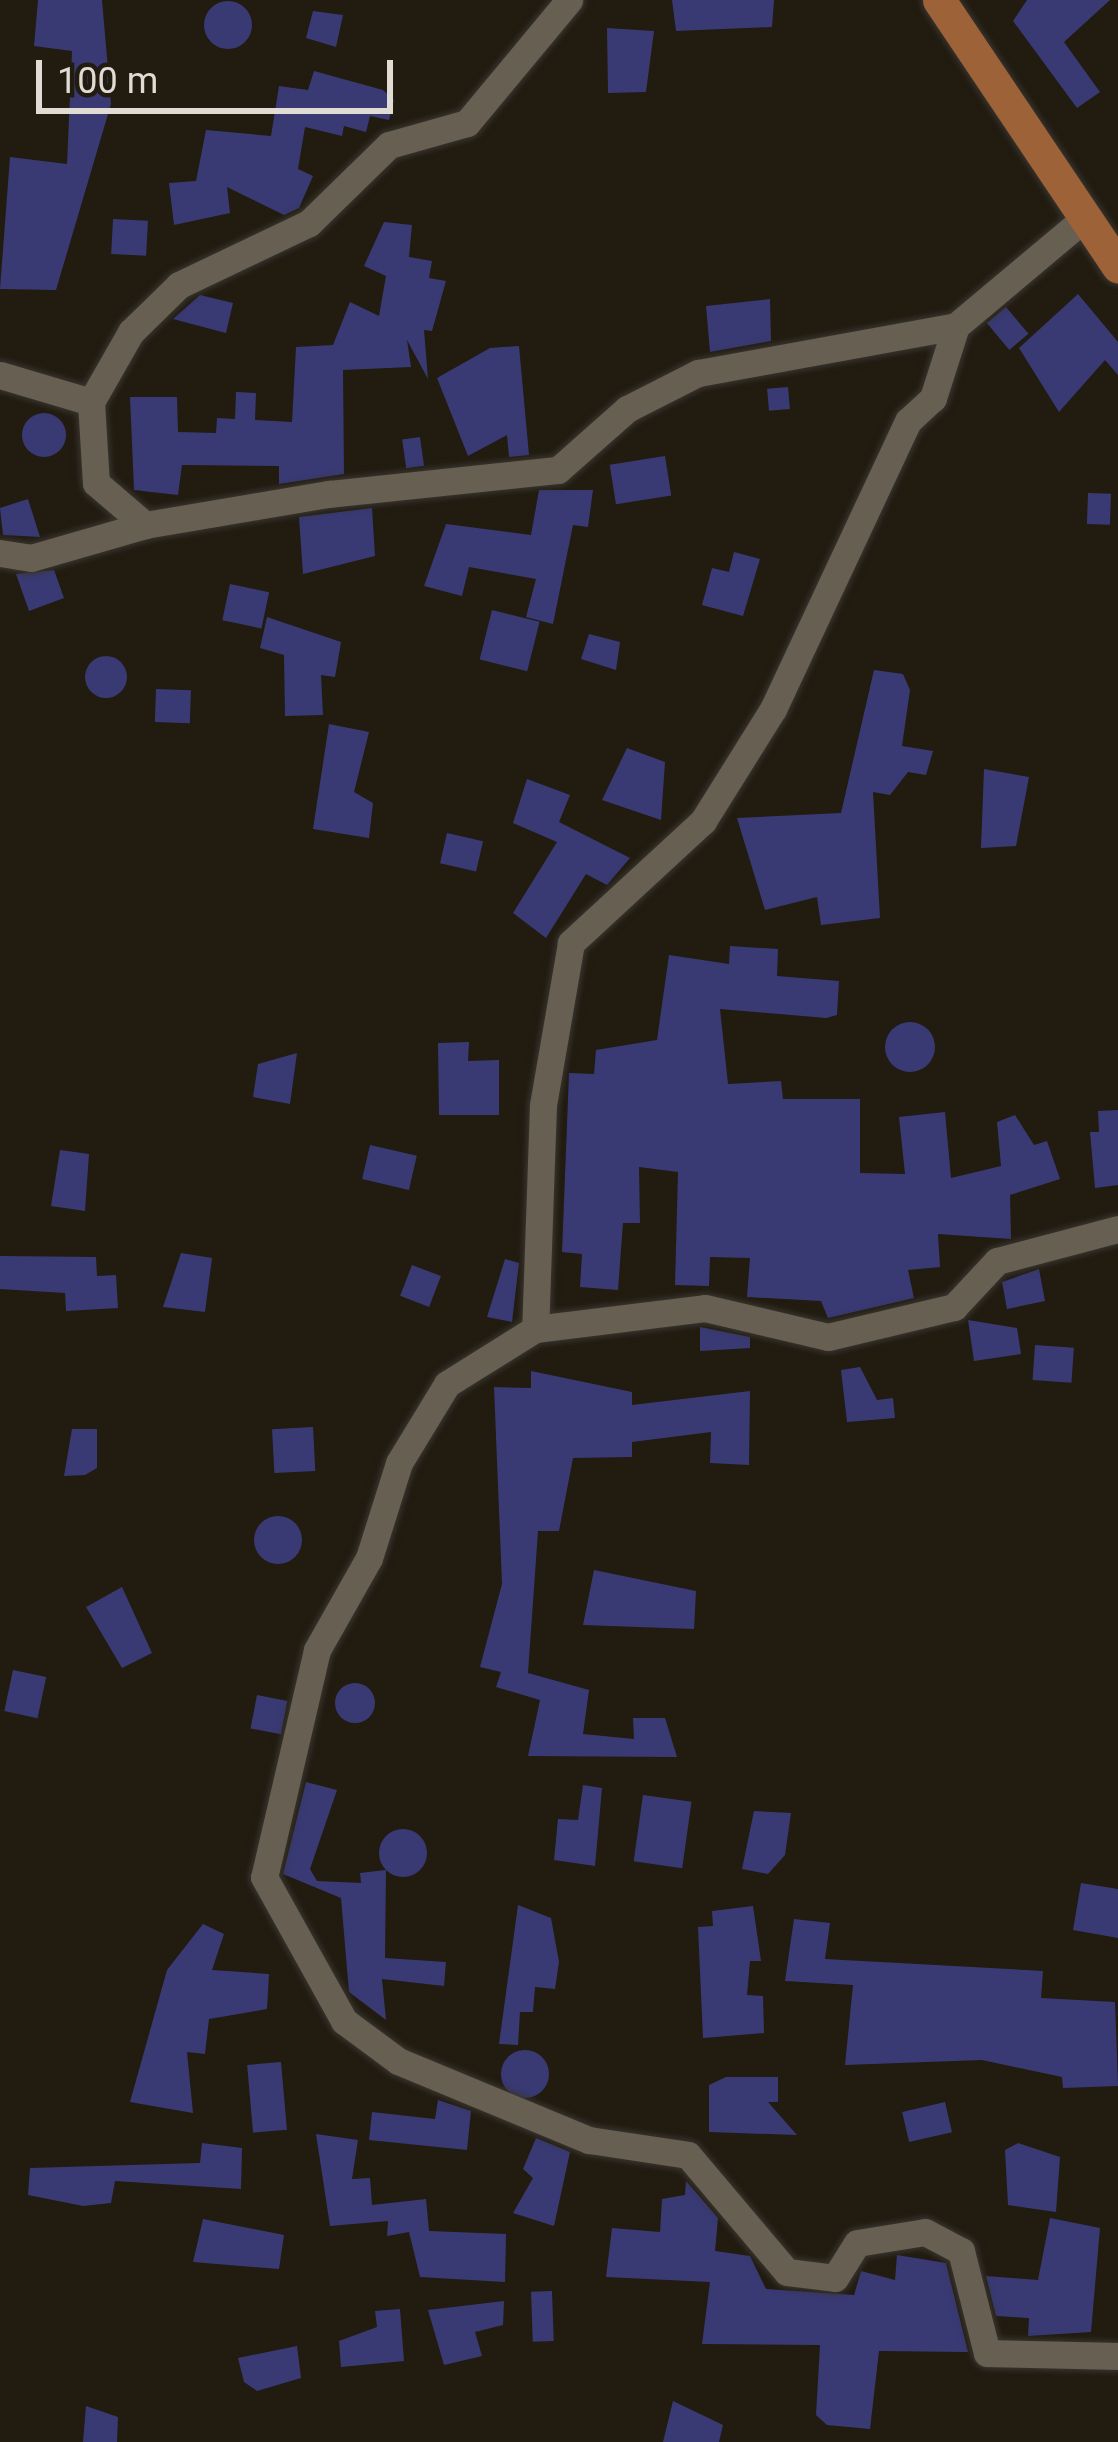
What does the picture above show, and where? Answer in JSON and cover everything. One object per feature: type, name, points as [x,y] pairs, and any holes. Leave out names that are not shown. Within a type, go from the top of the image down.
[{"type":"main road","points":[[939,0],[1080,222],[1118,266]]},
{"type":"street","points":[[145,525],[96,483],[91,402],[131,332],[179,285],[309,223],[388,146],[467,123],[568,0]]},
{"type":"street","points":[[0,553],[31,558],[145,525],[558,470],[627,410],[698,373],[956,326],[1080,222]]},
{"type":"street","points":[[535,1329],[543,1105],[571,943],[703,821],[773,709],[908,421],[933,398],[956,326]]},
{"type":"street","points":[[0,375],[91,402]]},
{"type":"street","points":[[1118,1229],[997,1262],[954,1307],[828,1336],[705,1308],[535,1329],[447,1384],[399,1463],[369,1558],[317,1650],[264,1877],[332,2000],[398,2060],[495,2106],[589,2140],[688,2155],[788,2272],[835,2278],[856,2243],[925,2233],[961,2251],[987,2353],[1118,2356]]},
{"type":"building","points":[[38,0],[102,0],[111,104],[56,290],[0,289],[10,157],[67,164],[72,51],[34,46]]},
{"type":"building","points":[[672,0],[774,0],[772,27],[676,31]]},
{"type":"building","points":[[1027,0],[1110,0],[1064,42],[1100,92],[1077,108],[1013,21]]},
{"type":"building","points":[[228,1],[245,8],[252,25],[245,42],[228,49],[211,42],[204,25],[211,8]]},
{"type":"building","points":[[313,11],[343,15],[336,47],[306,38]]},
{"type":"building","points":[[607,28],[654,31],[646,92],[608,93]]},
{"type":"building","points":[[314,71],[383,90],[394,100],[389,120],[370,116],[366,132],[344,126],[342,136],[305,127],[298,169],[313,176],[299,208],[284,215],[227,187],[230,213],[174,225],[169,183],[196,181],[206,130],[271,136],[279,86],[308,90]]},
{"type":"building","points":[[113,219],[148,221],[146,256],[111,254]]},
{"type":"building","points":[[384,222],[412,225],[409,257],[432,261],[429,278],[446,281],[432,331],[424,330],[428,379],[407,340],[411,367],[343,370],[344,474],[279,484],[279,466],[182,465],[178,495],[134,490],[130,397],[177,397],[178,432],[216,433],[217,418],[235,419],[236,392],[256,393],[255,420],[292,422],[296,347],[333,345],[350,302],[379,316],[386,276],[364,266]]},
{"type":"building","points":[[1078,294],[1118,342],[1118,375],[1105,360],[1059,412],[1019,348]]},
{"type":"building","points":[[200,295],[233,303],[226,333],[173,319]]},
{"type":"building","points":[[770,299],[771,341],[710,352],[706,306]]},
{"type":"building","points":[[1006,307],[1028,334],[1009,350],[987,323]]},
{"type":"building","points":[[519,346],[529,455],[509,457],[507,435],[468,456],[437,378],[490,348]]},
{"type":"building","points":[[788,387],[790,409],[769,411],[767,389]]},
{"type":"building","points":[[44,413],[60,419],[66,435],[60,451],[44,457],[28,451],[22,435],[28,419]]},
{"type":"building","points":[[420,437],[424,466],[406,468],[402,440]]},
{"type":"building","points":[[665,456],[671,496],[616,504],[610,465]]},
{"type":"building","points":[[539,490],[593,490],[588,527],[573,525],[553,624],[526,617],[536,579],[469,567],[462,596],[424,586],[446,524],[531,535]]},
{"type":"building","points":[[1088,493],[1111,494],[1110,525],[1087,524]]},
{"type":"building","points":[[28,499],[40,537],[3,535],[0,508]]},
{"type":"building","points":[[372,508],[375,556],[303,574],[299,517]]},
{"type":"building","points":[[734,552],[760,559],[743,616],[702,605],[712,568],[729,572]]},
{"type":"building","points":[[54,570],[64,598],[29,611],[16,574]]},
{"type":"building","points":[[230,584],[269,592],[261,629],[222,620]]},
{"type":"building","points":[[492,610],[540,622],[527,671],[480,659]]},
{"type":"building","points":[[267,617],[341,642],[335,677],[321,675],[323,715],[285,716],[284,655],[260,648]]},
{"type":"building","points":[[589,634],[620,642],[616,670],[581,659]]},
{"type":"building","points":[[106,656],[121,662],[127,677],[121,692],[106,698],[91,692],[85,677],[91,662]]},
{"type":"building","points":[[874,670],[903,674],[910,690],[902,746],[933,751],[926,775],[908,772],[890,795],[873,792],[880,918],[821,925],[817,897],[765,910],[737,818],[841,813]]},
{"type":"building","points":[[156,689],[191,690],[190,723],[155,722]]},
{"type":"building","points":[[329,724],[369,732],[354,792],[373,803],[369,838],[313,829]]},
{"type":"building","points":[[627,748],[665,762],[661,820],[602,800]]},
{"type":"building","points":[[984,769],[1029,777],[1016,846],[981,848]]},
{"type":"building","points":[[527,779],[570,795],[559,822],[630,858],[607,885],[586,874],[546,938],[513,913],[557,842],[513,823]]},
{"type":"building","points":[[447,833],[483,841],[476,872],[440,863]]},
{"type":"building","points":[[730,946],[778,949],[777,976],[839,981],[837,1015],[826,1018],[720,1009],[728,1084],[781,1081],[783,1099],[860,1099],[860,1173],[905,1174],[899,1117],[945,1112],[951,1178],[1001,1166],[997,1122],[1015,1115],[1034,1145],[1047,1141],[1060,1179],[1010,1195],[1011,1239],[938,1234],[940,1267],[908,1270],[914,1298],[828,1318],[821,1301],[747,1297],[750,1258],[710,1257],[709,1286],[675,1285],[678,1172],[639,1167],[640,1223],[623,1223],[618,1290],[580,1287],[582,1254],[562,1252],[569,1073],[594,1074],[596,1050],[657,1040],[669,955],[729,964]]},
{"type":"building","points":[[910,1022],[928,1029],[935,1047],[928,1065],[910,1072],[892,1065],[885,1047],[892,1029]]},
{"type":"building","points":[[469,1042],[468,1061],[499,1060],[499,1115],[439,1115],[438,1043]]},
{"type":"building","points":[[297,1053],[290,1104],[253,1097],[258,1064]]},
{"type":"building","points":[[1118,1110],[1118,1185],[1095,1188],[1090,1132],[1099,1132],[1098,1111]]},
{"type":"building","points":[[370,1145],[417,1156],[409,1190],[362,1179]]},
{"type":"building","points":[[60,1150],[89,1154],[85,1211],[51,1206]]},
{"type":"building","points":[[181,1253],[212,1258],[205,1312],[163,1307]]},
{"type":"building","points":[[0,1256],[96,1257],[97,1276],[116,1275],[118,1308],[66,1311],[65,1293],[0,1289]]},
{"type":"building","points":[[505,1259],[519,1263],[512,1322],[487,1317]]},
{"type":"building","points":[[412,1265],[441,1276],[429,1307],[400,1296]]},
{"type":"building","points":[[1039,1269],[1045,1301],[1007,1309],[1002,1282]]},
{"type":"building","points":[[968,1320],[1017,1328],[1021,1354],[974,1361]]},
{"type":"building","points":[[700,1327],[750,1337],[750,1348],[700,1351]]},
{"type":"building","points":[[1035,1345],[1074,1348],[1071,1383],[1033,1380]]},
{"type":"building","points":[[860,1367],[877,1400],[893,1398],[895,1418],[847,1422],[841,1370]]},
{"type":"building","points":[[531,1371],[632,1392],[632,1405],[750,1391],[749,1465],[710,1463],[711,1432],[632,1442],[632,1457],[573,1458],[559,1531],[538,1531],[528,1673],[589,1690],[583,1734],[634,1739],[633,1718],[665,1718],[677,1757],[528,1756],[540,1700],[496,1687],[501,1672],[480,1667],[502,1584],[494,1387],[531,1388]]},
{"type":"building","points":[[313,1427],[315,1471],[274,1473],[272,1429]]},
{"type":"building","points":[[72,1429],[97,1429],[97,1468],[85,1475],[64,1476]]},
{"type":"building","points":[[278,1516],[295,1523],[302,1540],[295,1557],[278,1564],[261,1557],[254,1540],[261,1523]]},
{"type":"building","points":[[594,1570],[696,1591],[694,1629],[583,1625]]},
{"type":"building","points":[[122,1587],[152,1653],[122,1668],[86,1607]]},
{"type":"building","points":[[13,1670],[46,1677],[38,1718],[4,1711]]},
{"type":"building","points":[[355,1683],[369,1689],[375,1703],[369,1717],[355,1723],[341,1717],[335,1703],[341,1689]]},
{"type":"building","points":[[257,1695],[287,1701],[281,1734],[251,1728]]},
{"type":"building","points":[[306,1782],[337,1790],[310,1869],[317,1881],[361,1883],[360,1873],[386,1870],[385,1958],[446,1962],[444,1986],[382,1979],[386,2020],[349,1992],[341,1898],[283,1874]]},
{"type":"building","points":[[583,1785],[602,1788],[595,1866],[554,1860],[558,1819],[578,1820]]},
{"type":"building","points":[[643,1795],[692,1802],[682,1868],[634,1861]]},
{"type":"building","points":[[754,1811],[791,1813],[785,1855],[768,1874],[742,1869]]},
{"type":"building","points":[[403,1829],[420,1836],[427,1853],[420,1870],[403,1877],[386,1870],[379,1853],[386,1836]]},
{"type":"building","points":[[1081,1883],[1118,1889],[1118,1938],[1073,1930]]},
{"type":"building","points":[[518,1905],[551,1918],[559,1962],[555,1989],[535,1987],[533,2012],[520,2012],[518,2045],[499,2044]]},
{"type":"building","points":[[753,1906],[761,1961],[750,1961],[747,1995],[763,1996],[764,2033],[703,2038],[698,1927],[713,1926],[712,1911]]},
{"type":"building","points":[[794,1919],[830,1923],[825,1959],[1043,1971],[1041,1998],[1115,2002],[1118,2086],[1063,2088],[1062,2077],[982,2060],[845,2065],[853,1985],[785,1981]]},
{"type":"building","points":[[203,1924],[224,1934],[212,1970],[269,1974],[267,2009],[209,2019],[205,2054],[187,2052],[193,2113],[130,2102],[167,1970]]},
{"type":"building","points":[[525,2050],[542,2057],[549,2074],[542,2091],[525,2098],[508,2091],[501,2074],[508,2057]]},
{"type":"building","points":[[281,2062],[287,2130],[253,2133],[247,2065]]},
{"type":"building","points":[[726,2077],[778,2077],[778,2102],[768,2102],[797,2135],[709,2132],[709,2085]]},
{"type":"building","points":[[438,2100],[471,2111],[467,2150],[369,2140],[372,2112],[435,2119]]},
{"type":"building","points":[[945,2102],[952,2132],[909,2142],[902,2112]]},
{"type":"building","points":[[316,2134],[358,2140],[352,2179],[370,2178],[372,2205],[426,2199],[429,2231],[506,2234],[505,2282],[420,2277],[409,2232],[387,2236],[388,2221],[330,2226]]},
{"type":"building","points":[[536,2138],[570,2152],[554,2226],[513,2213],[533,2178],[523,2169]]},
{"type":"building","points":[[202,2143],[242,2148],[241,2189],[115,2181],[111,2203],[83,2206],[28,2195],[30,2168],[200,2163]]},
{"type":"building","points":[[1018,2143],[1060,2157],[1056,2212],[1008,2205],[1005,2150]]},
{"type":"building","points":[[686,2181],[718,2218],[715,2251],[750,2256],[766,2289],[854,2295],[861,2271],[895,2280],[897,2255],[946,2263],[968,2352],[879,2351],[870,2429],[827,2425],[816,2415],[820,2345],[702,2344],[710,2282],[606,2277],[612,2228],[660,2232],[662,2199],[685,2195]]},
{"type":"building","points":[[1050,2218],[1100,2228],[1091,2332],[1028,2336],[1029,2318],[996,2316],[986,2276],[1038,2280]]},
{"type":"building","points":[[203,2219],[284,2235],[279,2269],[193,2262]]},
{"type":"building","points":[[552,2291],[554,2341],[533,2342],[531,2292]]},
{"type":"building","points":[[504,2301],[503,2325],[475,2332],[482,2356],[444,2365],[428,2310]]},
{"type":"building","points":[[400,2309],[404,2361],[341,2367],[339,2341],[377,2327],[375,2311]]},
{"type":"building","points":[[297,2346],[301,2378],[257,2391],[244,2382],[238,2358]]},
{"type":"building","points":[[673,2401],[723,2425],[719,2442],[663,2442]]},
{"type":"building","points":[[86,2406],[118,2417],[117,2442],[83,2442]]}]
